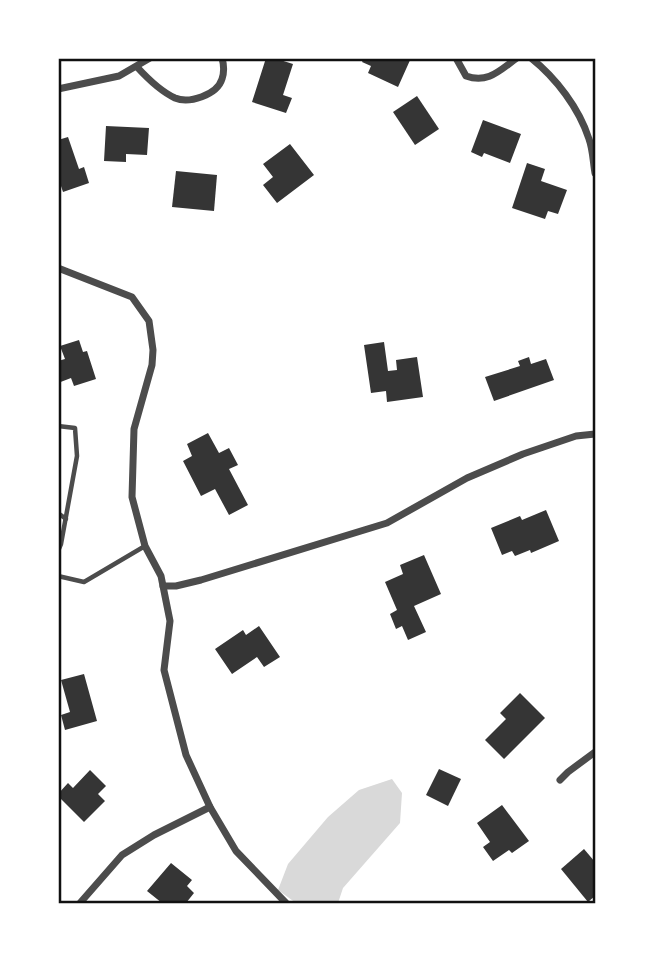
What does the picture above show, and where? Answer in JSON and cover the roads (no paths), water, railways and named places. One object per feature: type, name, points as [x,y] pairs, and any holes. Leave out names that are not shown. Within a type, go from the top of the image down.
[{"type":"street","points":[[58,89],[108,80],[150,58]]},
{"type":"street","points":[[137,67],[152,82],[178,100],[193,99],[211,92],[222,82],[222,58]]},
{"type":"street","points":[[456,58],[466,76],[476,80],[500,73],[517,58]]},
{"type":"street","points":[[531,58],[554,79],[578,115],[593,142],[595,173]]},
{"type":"street","points":[[58,268],[132,298],[149,321],[153,358],[134,429],[132,497],[145,546],[160,576],[170,621],[164,670],[186,755],[210,807],[236,852],[286,903]]},
{"type":"street","points":[[163,586],[201,580],[387,523],[415,510],[467,478],[576,436],[595,434]]},
{"type":"street","points":[[560,780],[595,752]]},
{"type":"street","points":[[80,903],[122,855],[154,835],[210,807]]},
{"type":"lane","points":[[58,426],[75,428],[78,456],[58,551]]},
{"type":"lane","points":[[58,513],[66,519]]},
{"type":"lane","points":[[58,576],[84,582],[145,546]]}]
